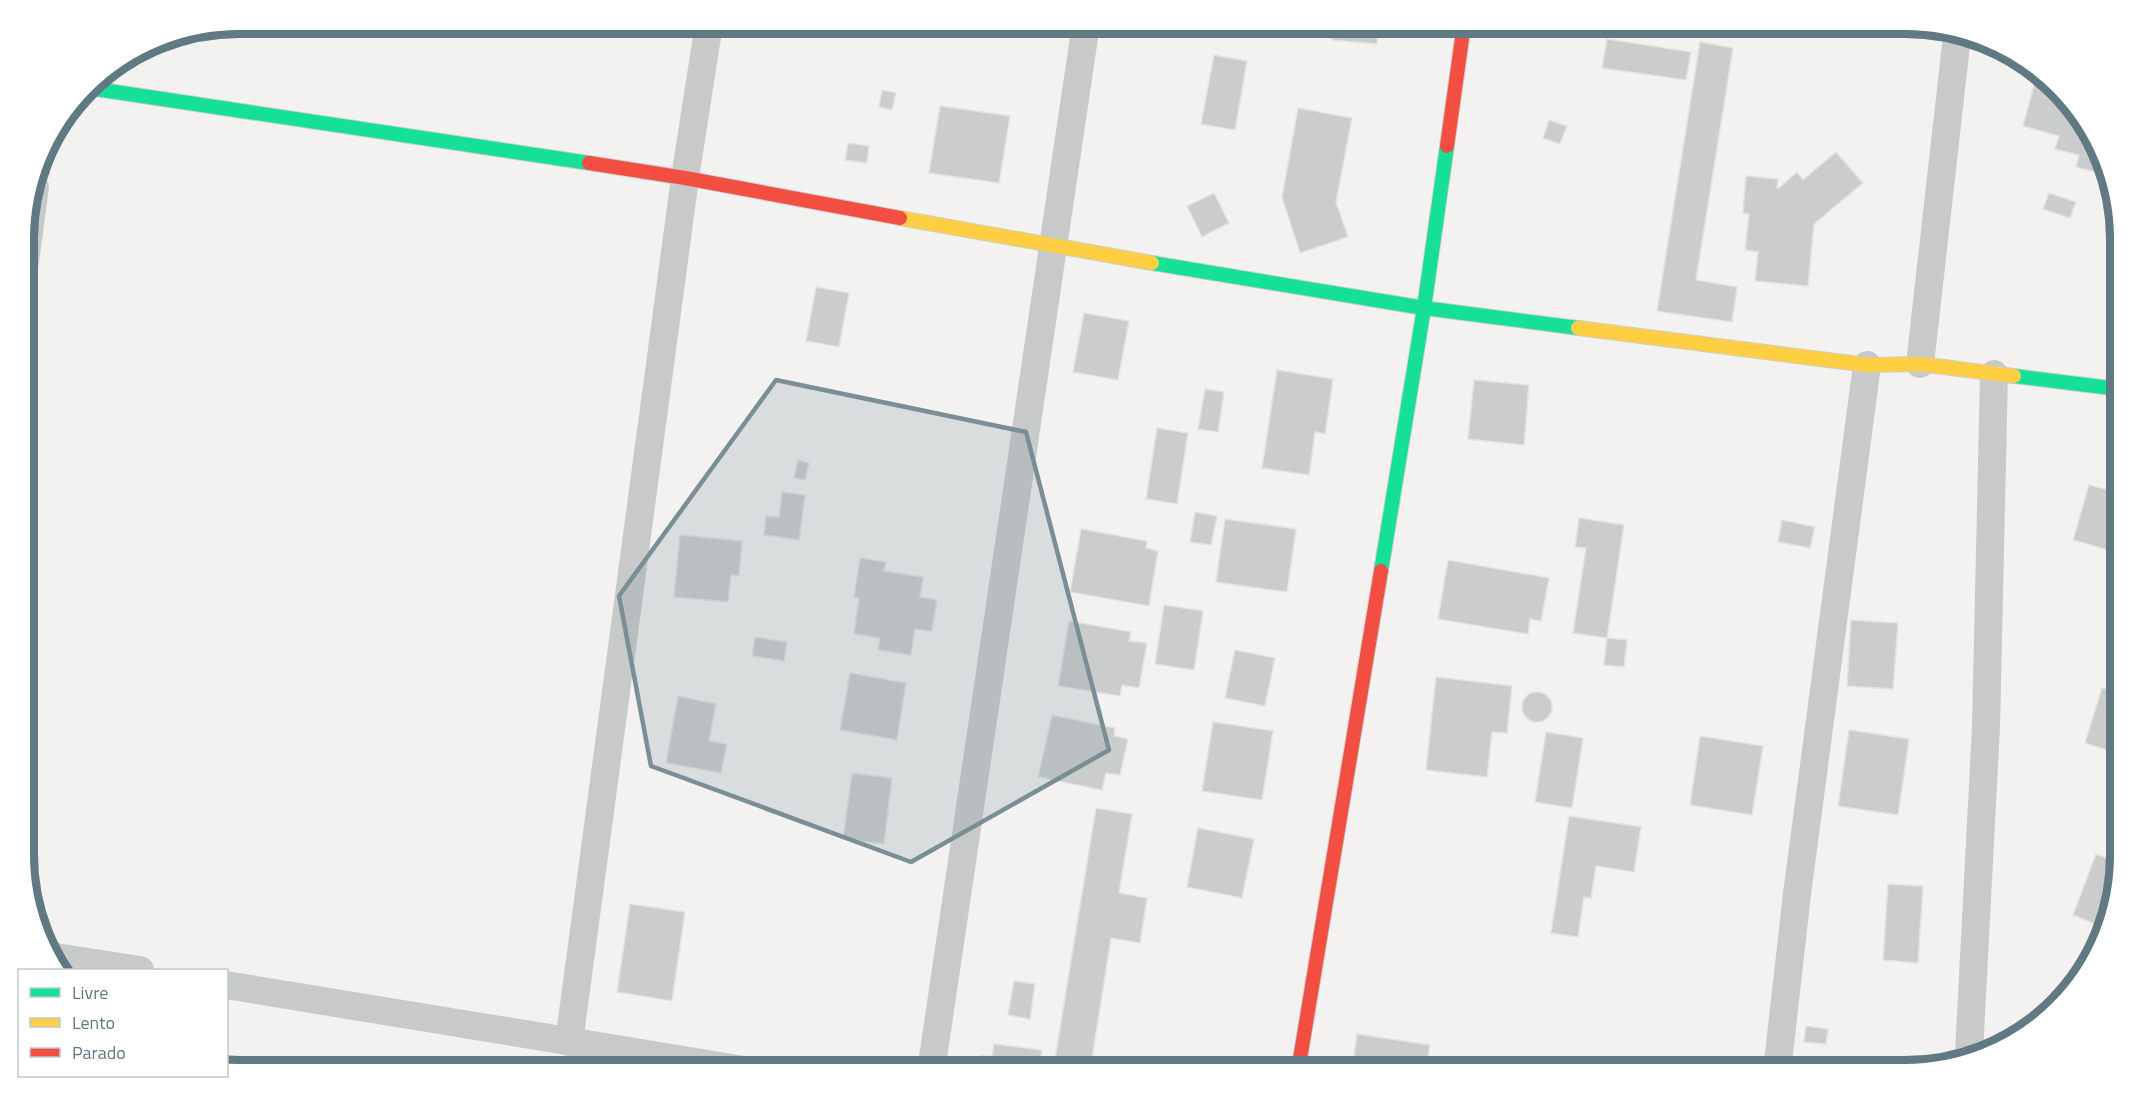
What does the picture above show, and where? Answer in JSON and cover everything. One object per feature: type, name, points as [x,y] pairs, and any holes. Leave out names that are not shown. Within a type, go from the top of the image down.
[{"type":"street","points":[[933,1060],[1084,34]]},
{"type":"street","points":[[1300,1060],[1424,308],[1463,34]]},
{"type":"street","points":[[569,1042],[685,178],[708,35]]},
{"type":"street","points":[[1920,364],[1957,41]]},
{"type":"street","points":[[100,90],[685,178],[1053,247],[1424,308],[1867,365],[1920,364],[1994,374],[2110,384]]},
{"type":"street","points":[[1778,1060],[1797,894],[1867,365]]},
{"type":"street","points":[[1969,1050],[1986,727],[1994,374]]},
{"type":"street","points":[[62,958],[134,969]]},
{"type":"street","points":[[228,985],[681,1060]]},
{"type":"highlighted area","points":[[776,380],[1026,432],[1109,750],[911,862],[651,766],[619,596]]},
{"type":"building","points":[[1332,34],[1378,34],[1377,44],[1332,40]]},
{"type":"building","points":[[1607,39],[1691,52],[1686,80],[1602,68]]},
{"type":"building","points":[[1700,42],[1733,48],[1696,280],[1737,287],[1732,322],[1657,311]]},
{"type":"building","points":[[1214,55],[1247,61],[1235,130],[1201,124]]},
{"type":"building","points":[[2035,81],[2059,104],[2075,126],[2098,173],[2076,167],[2079,155],[2055,149],[2059,136],[2023,126]]},
{"type":"building","points":[[882,90],[896,93],[892,110],[879,107]]},
{"type":"building","points":[[940,106],[1010,116],[999,183],[929,173]]},
{"type":"building","points":[[1298,108],[1352,118],[1336,202],[1348,237],[1300,253],[1282,197]]},
{"type":"building","points":[[1549,120],[1567,126],[1560,144],[1543,138]]},
{"type":"building","points":[[848,143],[869,146],[867,163],[845,160]]},
{"type":"building","points":[[1836,152],[1863,183],[1814,224],[1808,286],[1755,281],[1758,252],[1745,250],[1749,214],[1743,213],[1746,176],[1778,179],[1777,188],[1779,188],[1797,172],[1803,180]]},
{"type":"building","points":[[1214,193],[1229,223],[1202,237],[1187,206]]},
{"type":"building","points":[[2049,193],[2076,202],[2070,218],[2043,209]]},
{"type":"building","points":[[816,287],[849,293],[839,347],[806,341]]},
{"type":"building","points":[[1084,313],[1129,321],[1118,380],[1073,372]]},
{"type":"building","points":[[1277,370],[1333,379],[1325,434],[1315,432],[1309,475],[1262,468]]},
{"type":"building","points":[[1474,380],[1529,385],[1524,445],[1468,439]]},
{"type":"building","points":[[1205,389],[1224,392],[1218,432],[1198,429]]},
{"type":"building","points":[[1157,428],[1188,433],[1177,504],[1146,499]]},
{"type":"building","points":[[798,460],[809,463],[805,480],[794,478]]},
{"type":"building","points":[[2089,485],[2110,491],[2110,550],[2073,540]]},
{"type":"building","points":[[782,492],[805,495],[799,540],[764,535],[766,516],[779,517]]},
{"type":"building","points":[[1195,512],[1217,516],[1211,545],[1190,542]]},
{"type":"building","points":[[1579,518],[1624,525],[1607,638],[1573,633],[1586,548],[1575,547]]},
{"type":"building","points":[[1225,519],[1296,529],[1287,592],[1216,582]]},
{"type":"building","points":[[1782,520],[1815,527],[1810,548],[1778,542]]},
{"type":"building","points":[[1081,529],[1147,541],[1146,548],[1158,551],[1149,606],[1070,592]]},
{"type":"building","points":[[680,535],[742,541],[739,576],[731,575],[728,602],[674,597]]},
{"type":"building","points":[[860,558],[886,562],[884,571],[923,577],[920,597],[937,600],[932,631],[915,629],[911,655],[878,650],[880,638],[854,634],[859,598],[854,597]]},
{"type":"building","points":[[1448,560],[1549,578],[1541,621],[1530,619],[1528,634],[1438,619]]},
{"type":"building","points":[[1164,605],[1203,611],[1194,670],[1155,664]]},
{"type":"building","points":[[1851,620],[1898,623],[1893,689],[1847,686]]},
{"type":"building","points":[[1069,621],[1131,632],[1129,641],[1147,643],[1139,688],[1122,685],[1120,696],[1058,686]]},
{"type":"building","points":[[755,637],[787,642],[784,661],[752,656]]},
{"type":"building","points":[[1607,638],[1627,640],[1624,667],[1604,665]]},
{"type":"building","points":[[1235,650],[1275,658],[1265,706],[1225,698]]},
{"type":"building","points":[[850,673],[906,683],[897,740],[840,730]]},
{"type":"building","points":[[1436,677],[1512,686],[1507,733],[1492,732],[1487,777],[1426,770]]},
{"type":"building","points":[[2102,688],[2110,690],[2110,751],[2085,743]]},
{"type":"building","points":[[1537,692],[1548,696],[1552,707],[1548,718],[1537,722],[1526,718],[1522,707],[1526,696]]},
{"type":"building","points":[[678,696],[716,704],[709,741],[727,744],[721,773],[666,763]]},
{"type":"building","points":[[1052,715],[1115,728],[1114,736],[1128,739],[1120,775],[1106,773],[1102,790],[1038,777]]},
{"type":"building","points":[[1213,722],[1273,731],[1262,800],[1202,791]]},
{"type":"building","points":[[1849,730],[1909,739],[1898,815],[1838,806]]},
{"type":"building","points":[[1546,732],[1583,738],[1572,808],[1535,802]]},
{"type":"building","points":[[1700,736],[1763,746],[1752,815],[1690,805]]},
{"type":"building","points":[[852,773],[892,778],[884,844],[843,839]]},
{"type":"building","points":[[1096,808],[1132,814],[1119,893],[1147,898],[1140,943],[1111,938],[1092,1060],[1055,1060]]},
{"type":"building","points":[[1569,816],[1641,827],[1634,872],[1596,866],[1591,898],[1584,897],[1578,937],[1551,933]]},
{"type":"building","points":[[1198,828],[1254,839],[1242,898],[1187,887]]},
{"type":"building","points":[[2096,854],[2110,860],[2108,882],[2097,925],[2073,915]]},
{"type":"building","points":[[1888,884],[1923,886],[1918,963],[1883,960]]},
{"type":"building","points":[[630,904],[685,912],[672,1001],[617,992]]},
{"type":"building","points":[[1014,981],[1035,984],[1030,1019],[1008,1015]]},
{"type":"building","points":[[1806,1026],[1828,1029],[1826,1044],[1804,1042]]},
{"type":"building","points":[[1357,1034],[1430,1045],[1428,1060],[1353,1060]]},
{"type":"building","points":[[994,1044],[1042,1050],[1041,1060],[980,1060],[981,1055],[992,1057]]},
{"type":"traffic: fast","points":[[100,90],[589,163]]},
{"type":"traffic: fast","points":[[1381,571],[1424,308],[1447,146]]},
{"type":"traffic: fast","points":[[1152,263],[1424,308],[1578,328]]},
{"type":"traffic: fast","points":[[2014,376],[2110,388]]},
{"type":"traffic: slow","points":[[900,218],[1152,263]]},
{"type":"traffic: slow","points":[[1578,328],[1867,365],[1920,364],[2014,376]]},
{"type":"traffic: jam","points":[[1447,146],[1463,34]]},
{"type":"traffic: jam","points":[[589,163],[685,178],[900,218]]},
{"type":"traffic: jam","points":[[1300,1060],[1381,571]]}]
